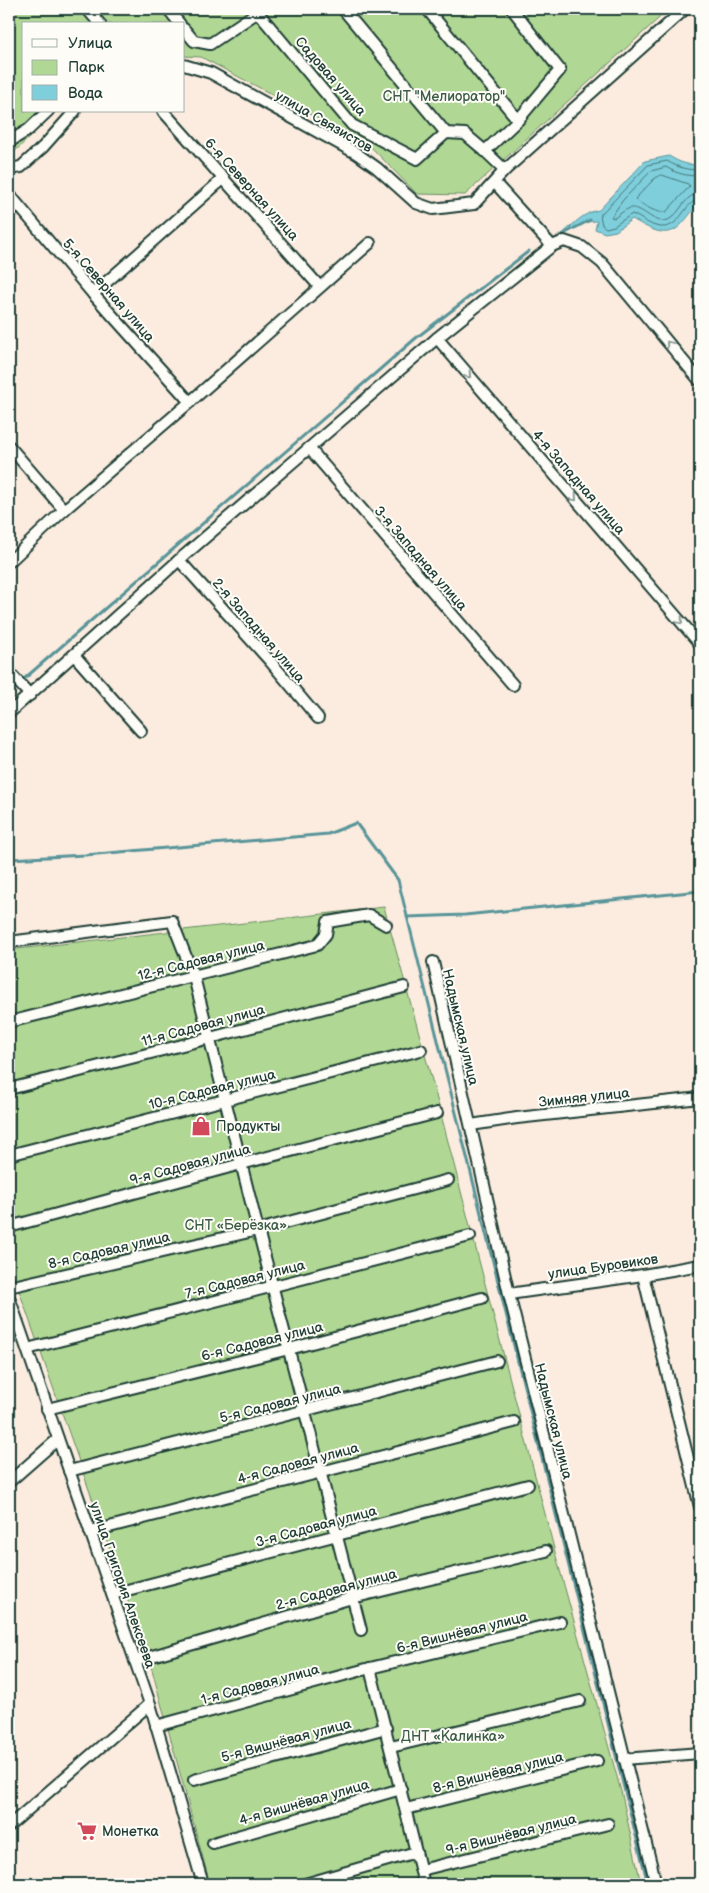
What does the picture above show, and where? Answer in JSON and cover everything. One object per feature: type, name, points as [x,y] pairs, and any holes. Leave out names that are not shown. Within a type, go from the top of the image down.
[{"type":"street","points":[[87,9],[98,22]]},
{"type":"street","points":[[168,9],[178,22]]},
{"type":"street","points":[[343,9],[446,133],[465,134],[505,170]]},
{"type":"street","points":[[427,9],[518,120]]},
{"type":"street","points":[[485,151],[518,120],[560,70],[512,9]]},
{"type":"street","points":[[552,246],[495,183],[505,170],[684,9]]},
{"type":"street","points":[[189,41],[210,44],[256,10]]},
{"type":"street","name":"Садовая улица","points":[[256,10],[352,125],[416,159],[446,133]]},
{"type":"street","name":"улица Связистов","points":[[185,65],[211,73],[356,153],[377,168],[401,192],[416,203],[433,209],[474,204],[495,183]]},
{"type":"street","points":[[9,142],[28,130],[47,112]]},
{"type":"street","points":[[9,169],[21,167],[74,112]]},
{"type":"street","name":"6-я Северная улица","points":[[164,112],[319,286]]},
{"type":"street","points":[[93,294],[224,178]]},
{"type":"street","name":"5-я Северная улица","points":[[9,194],[93,294],[190,402]]},
{"type":"street","points":[[9,713],[179,560],[309,448],[437,338],[552,246],[564,241],[582,247],[602,263],[700,382]]},
{"type":"street","points":[[9,562],[64,510],[370,243]]},
{"type":"street","name":"4-я Западная улица","points":[[437,338],[700,644]]},
{"type":"street","points":[[9,446],[64,510]]},
{"type":"street","name":"3-я Западная улица","points":[[309,448],[513,685]]},
{"type":"street","name":"2-я Западная улица","points":[[179,560],[270,661],[318,718]]},
{"type":"street","points":[[74,656],[141,731]]},
{"type":"street","points":[[9,672],[30,695]]},
{"type":"street","name":"12-я Садовая улица","points":[[9,1022],[317,945],[326,934],[328,922],[368,915],[386,925]]},
{"type":"street","points":[[9,942],[172,921],[194,976],[361,1630]]},
{"type":"street","name":"Надымская улица","points":[[433,962],[450,1044],[471,1125],[509,1294],[656,1884]]},
{"type":"street","name":"11-я Садовая улица","points":[[9,1089],[404,986]]},
{"type":"street","name":"10-я Садовая улица","points":[[9,1156],[422,1050]]},
{"type":"street","name":"Зимняя улица","points":[[471,1125],[517,1118],[700,1098]]},
{"type":"street","name":"9-я Садовая улица","points":[[9,1227],[437,1113]]},
{"type":"street","name":"8-я Садовая улица","points":[[9,1287],[258,1230],[448,1180]]},
{"type":"street","name":"7-я Садовая улица","points":[[26,1349],[470,1236]]},
{"type":"street","name":"улица Буровиков","points":[[509,1294],[700,1265]]},
{"type":"street","points":[[643,1275],[700,1507]]},
{"type":"street","name":"улица Григория Алексеева","points":[[9,1297],[150,1704],[203,1884]]},
{"type":"street","name":"6-я Садовая улица","points":[[47,1409],[289,1349],[482,1298]]},
{"type":"street","name":"5-я Садовая улица","points":[[69,1471],[498,1361]]},
{"type":"street","name":"4-я Садовая улица","points":[[90,1532],[514,1422]]},
{"type":"street","points":[[9,1482],[58,1439]]},
{"type":"street","name":"3-я Садовая улица","points":[[112,1594],[528,1485]]},
{"type":"street","name":"2-я Садовая улица","points":[[135,1661],[352,1598],[546,1550]]},
{"type":"street","name":"6-я Вишнёвая улица","points":[[370,1668],[560,1622]]},
{"type":"street","points":[[370,1668],[424,1884]]},
{"type":"street","name":"1-я Садовая улица","points":[[156,1726],[370,1668]]},
{"type":"street","points":[[391,1746],[580,1701]]},
{"type":"street","points":[[9,1826],[150,1704]]},
{"type":"street","name":"5-я Вишнёвая улица","points":[[194,1780],[386,1728]]},
{"type":"street","points":[[624,1759],[700,1753]]},
{"type":"street","name":"8-я Вишнёвая улица","points":[[406,1809],[597,1761]]},
{"type":"street","name":"4-я Вишнёвая улица","points":[[213,1843],[401,1789]]},
{"type":"street","name":"9-я Вишнёвая улица","points":[[421,1870],[608,1824]]},
{"type":"street","points":[[305,1884],[416,1852]]},
{"type":"green space","name":"СНТ \"Мелиоратор\"","points":[[9,9],[669,9],[465,195],[417,194],[370,146],[201,57],[185,56],[185,22],[22,22],[22,112],[56,112],[9,157]]},
{"type":"green space","name":"СНТ «Берёзка»","points":[[384,907],[433,1084],[556,1556],[622,1795],[641,1884],[210,1884],[151,1666],[9,1262],[9,950]]},
{"type":"water","points":[[669,156],[684,163],[700,165],[700,202],[676,229],[659,232],[632,219],[616,231],[605,233],[595,229],[597,221],[592,221],[573,228],[560,236],[583,216],[599,210],[645,161]]},
{"type":"waterway","points":[[560,236],[590,220]]},
{"type":"waterway","points":[[9,692],[416,338],[529,251]]},
{"type":"waterway","points":[[9,859],[85,855],[328,834],[356,823],[398,880],[648,1884]]},
{"type":"waterway","points":[[407,917],[465,915],[700,891]]},
{"type":"place","name":"Продукты","points":[[201,1126]]},
{"type":"place","name":"Монетка","points":[[87,1831]]},
{"type":"park label","name":"ДНТ «Калинка»","points":[[453,1736]]}]
